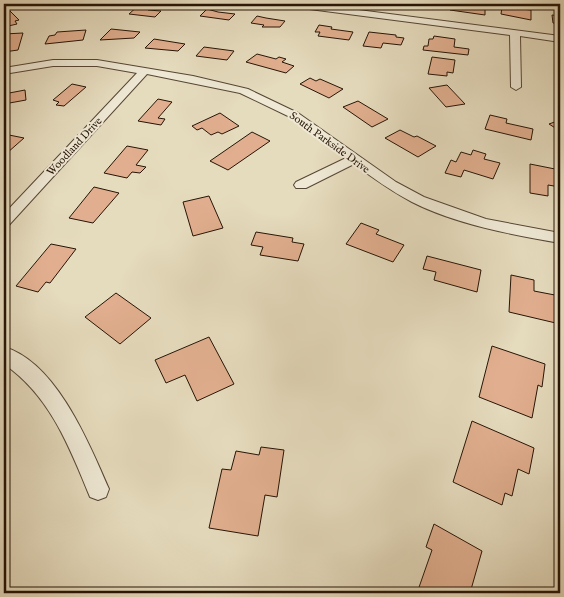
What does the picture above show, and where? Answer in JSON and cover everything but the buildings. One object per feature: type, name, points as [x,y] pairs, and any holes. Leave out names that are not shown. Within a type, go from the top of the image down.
[{"type":"street","points":[[294,4],[560,39]]},
{"type":"street","points":[[515,33],[516,87]]},
{"type":"street","name":"South Parkside Drive","points":[[4,71],[34,65],[77,62],[220,84],[265,100],[294,115],[391,185],[439,209],[484,223],[560,238]]},
{"type":"street","name":"Woodland Drive","points":[[4,222],[144,71]]},
{"type":"street","points":[[301,185],[354,159]]},
{"type":"street","points":[[4,354],[33,374],[57,402],[67,419],[98,489]]}]
